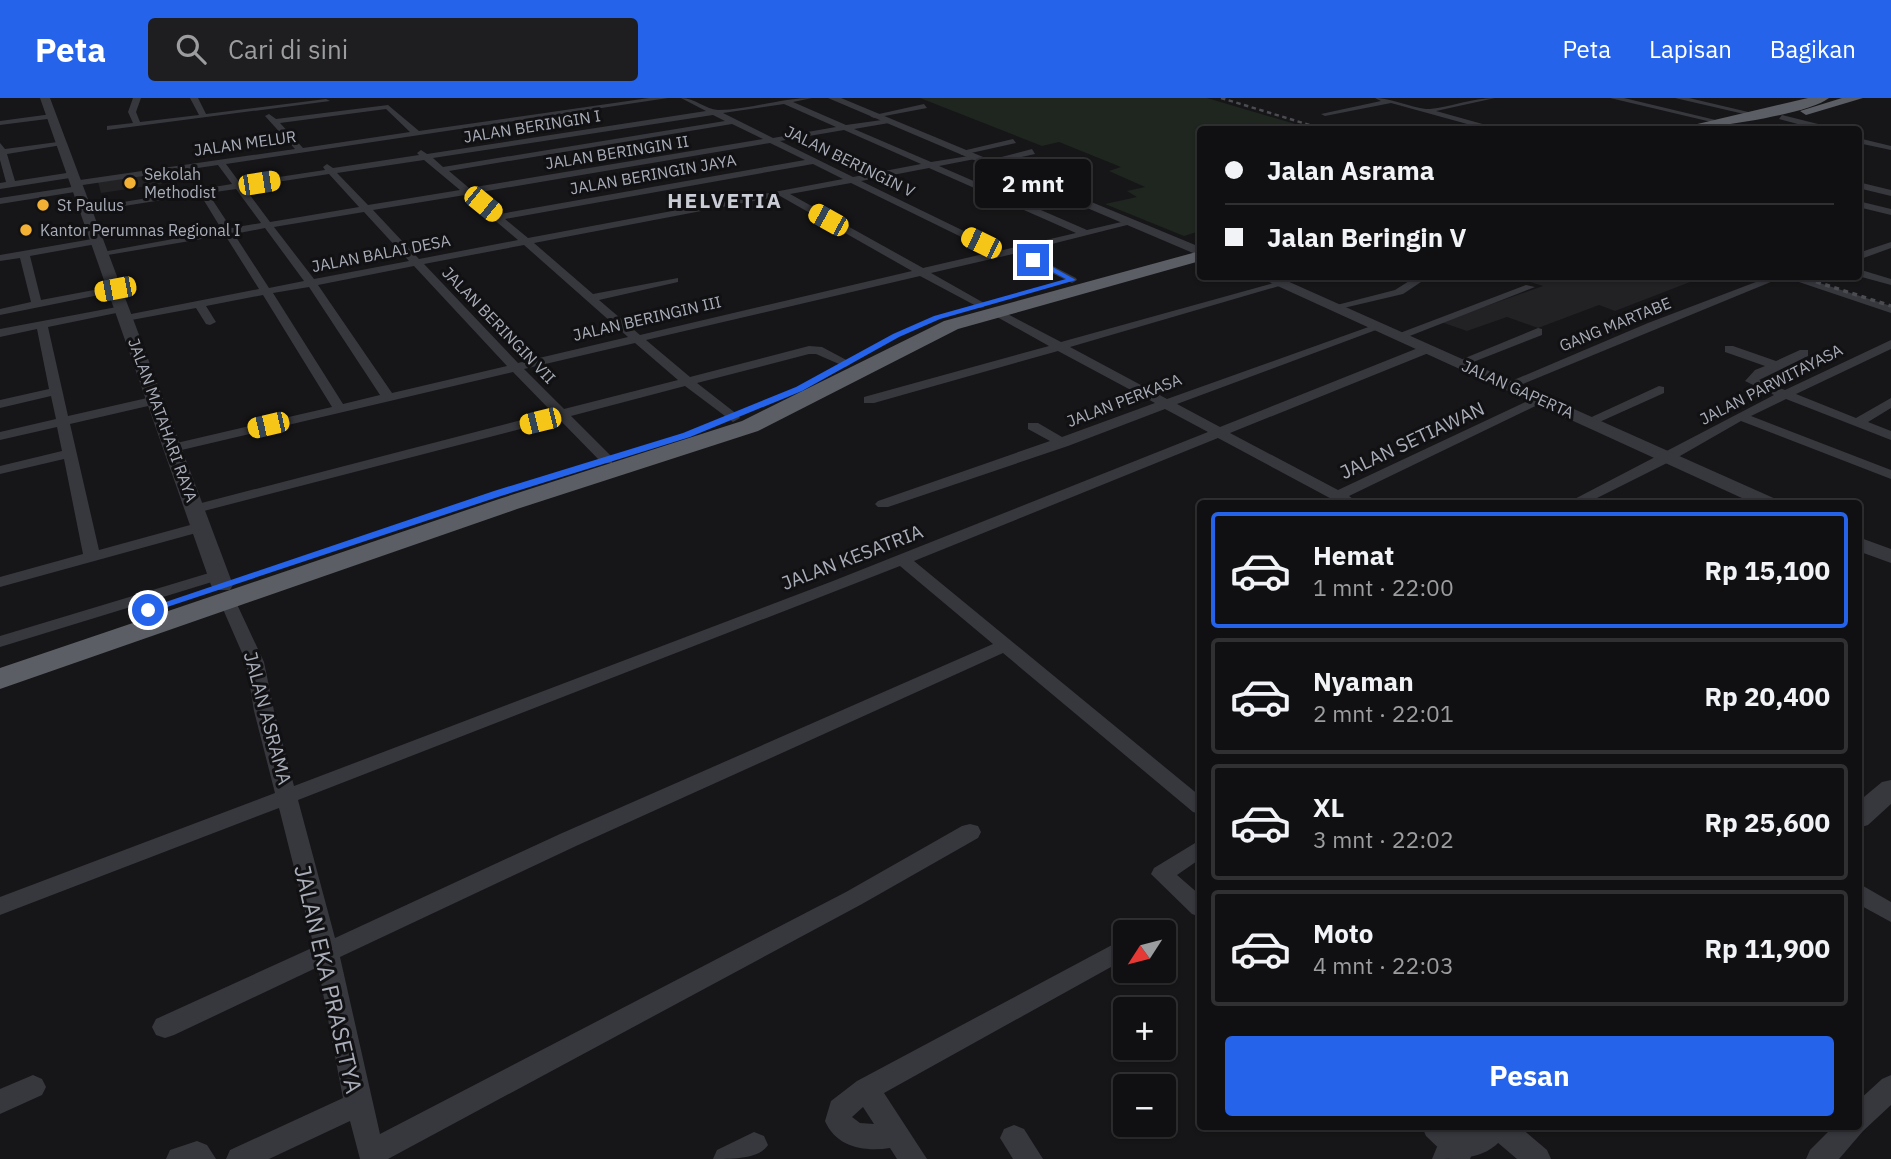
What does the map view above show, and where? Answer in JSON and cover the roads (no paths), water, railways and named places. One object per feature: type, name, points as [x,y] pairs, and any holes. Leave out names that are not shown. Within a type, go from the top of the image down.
[{"type":"highway","points":[[1718,126],[1823,98]]},
{"type":"highway","points":[[1718,126],[1779,118],[1857,98]]},
{"type":"highway","points":[[0,678],[223,587],[750,426],[815,396],[921,338],[987,308],[1072,280],[1197,250]]},
{"type":"highway","points":[[0,660],[733,418],[799,389],[937,317],[987,308],[1197,250]]},
{"type":"street","name":"JALAN MATAHARI RAYA","points":[[46,98],[223,587]]},
{"type":"street","points":[[137,98],[132,112],[138,125]]},
{"type":"street","points":[[194,98],[204,117]]},
{"type":"street","name":"JALAN BERINGIN VII","points":[[257,98],[273,122],[332,172],[515,367],[607,460]]},
{"type":"street","name":"JALAN MELUR","points":[[76,182],[664,98]]},
{"type":"street","name":"JALAN BERINGIN V","points":[[685,98],[1002,253]]},
{"type":"street","name":"JALAN BERINGIN I","points":[[86,209],[808,98]]},
{"type":"street","points":[[833,98],[1197,250]]},
{"type":"street","points":[[1427,110],[1491,98]]},
{"type":"street","points":[[1614,98],[1718,126]]},
{"type":"street","points":[[1679,98],[1757,116]]},
{"type":"street","points":[[1325,114],[1387,99],[1486,126]]},
{"type":"street","points":[[110,128],[324,100],[335,113]]},
{"type":"street","points":[[786,102],[1085,233]]},
{"type":"street","points":[[874,116],[923,106]]},
{"type":"street","points":[[1360,116],[1410,106]]},
{"type":"street","points":[[273,122],[388,107],[417,134]]},
{"type":"street","points":[[0,122],[52,116]]},
{"type":"street","points":[[1779,118],[1811,126]]},
{"type":"street","name":"JALAN BERINGIN II","points":[[100,247],[228,232],[886,121]]},
{"type":"street","points":[[441,170],[732,122]]},
{"type":"street","points":[[1472,126],[1479,124]]},
{"type":"street","points":[[401,136],[529,242],[636,339],[733,418]]},
{"type":"street","points":[[1862,139],[1891,146]]},
{"type":"street","name":"JALAN BALAI DESA","points":[[0,333],[199,304],[529,242],[931,165],[1013,141]]},
{"type":"street","points":[[11,184],[1,150],[62,143]]},
{"type":"street","points":[[986,162],[1032,152]]},
{"type":"street","points":[[1011,173],[1074,160]]},
{"type":"street","name":"JALAN BERINGIN JAYA","points":[[499,217],[813,161]]},
{"type":"street","points":[[220,162],[311,282],[388,397]]},
{"type":"street","points":[[0,186],[76,182]]},
{"type":"street","points":[[0,201],[76,182]]},
{"type":"street","points":[[1862,188],[1890,199]]},
{"type":"street","points":[[203,192],[340,408]]},
{"type":"street","points":[[781,194],[1345,500]]},
{"type":"street","points":[[1862,212],[1890,199]]},
{"type":"street","points":[[1862,205],[1874,208]]},
{"type":"street","name":"JALAN BERINGIN III","points":[[173,447],[1130,223]]},
{"type":"street","points":[[1862,255],[1891,245]]},
{"type":"street","points":[[0,258],[100,247]]},
{"type":"street","points":[[1014,250],[1072,280]]},
{"type":"street","points":[[1870,252],[1891,258]]},
{"type":"street","points":[[24,254],[37,305]]},
{"type":"street","points":[[1862,273],[1891,282]]},
{"type":"street","points":[[591,298],[674,279]]},
{"type":"street","name":"JALAN GAPERTA","points":[[1272,280],[1762,500]]},
{"type":"street","points":[[1326,303],[1389,296],[1412,287],[1420,280]]},
{"type":"street","name":"GANG MARTABE","points":[[1508,385],[1652,325],[1774,280]]},
{"type":"street","points":[[1786,280],[1891,310]]},
{"type":"street","points":[[869,400],[1281,284]]},
{"type":"street","points":[[1398,336],[1530,287]]},
{"type":"street","points":[[0,312],[115,289]]},
{"type":"street","points":[[199,304],[211,322]]},
{"type":"street","points":[[42,325],[92,557]]},
{"type":"street","name":"JALAN PERKASA","points":[[883,504],[1063,443],[1165,402],[1378,327]]},
{"type":"street","points":[[1459,363],[1538,331]]},
{"type":"street","name":"JALAN PARWITAYASA","points":[[1581,500],[1668,457],[1740,416],[1891,344]]},
{"type":"street","name":"JALAN KESATRIA","points":[[0,906],[289,798],[903,560],[1222,433],[1308,394],[1427,349]]},
{"type":"street","points":[[1729,349],[1776,366]]},
{"type":"street","points":[[0,582],[92,557],[198,518],[809,350],[818,350],[846,363]]},
{"type":"street","points":[[1804,353],[1751,381],[1891,436]]},
{"type":"street","points":[[1590,421],[1659,390]]},
{"type":"street","points":[[0,404],[58,391]]},
{"type":"street","name":"JALAN SETIAWAN","points":[[1338,496],[1541,400]]},
{"type":"street","points":[[0,436],[156,401]]},
{"type":"street","points":[[1857,423],[1891,402]]},
{"type":"street","points":[[1740,416],[1891,475]]},
{"type":"street","points":[[1033,426],[1063,443]]},
{"type":"street","points":[[0,470],[70,453]]},
{"type":"street","points":[[1862,545],[1891,557]]},
{"type":"street","points":[[903,560],[1003,646],[1197,805]]},
{"type":"street","points":[[0,642],[223,587]]},
{"type":"street","name":"JALAN ASRAMA","points":[[223,587],[253,655],[264,711],[289,798]]},
{"type":"street","points":[[165,1027],[568,840],[1003,646]]},
{"type":"street","points":[[1862,814],[1891,789]]},
{"type":"street","name":"JALAN EKA PRASETYA","points":[[289,798],[303,864],[327,953],[358,1104],[373,1155]]},
{"type":"street","points":[[373,1155],[841,905],[970,832]]},
{"type":"street","points":[[1197,850],[1162,874],[1197,905]]},
{"type":"street","points":[[1862,895],[1891,913]]},
{"type":"street","points":[[897,1134],[859,1137],[846,1131],[838,1121],[840,1110],[866,1089],[1112,955]]},
{"type":"street","points":[[0,1102],[33,1087]]},
{"type":"street","points":[[1862,1115],[1891,1087]]},
{"type":"street","points":[[866,1089],[913,1159]]},
{"type":"street","points":[[240,1159],[358,1104]]},
{"type":"street","points":[[1449,1145],[1485,1130]]},
{"type":"street","points":[[1503,1130],[1537,1159]]},
{"type":"street","points":[[1820,1159],[1848,1130]]},
{"type":"street","points":[[727,1159],[754,1145]]},
{"type":"street","points":[[180,1159],[197,1154],[202,1159]]},
{"type":"railway","points":[[1221,98],[1313,126]]},
{"type":"railway","points":[[1810,280],[1891,306]]},
{"type":"place","name":"Sekolah Methodist","points":[[130,183]]},
{"type":"place","name":"St Paulus","points":[[43,205]]},
{"type":"place","name":"Kantor Perumnas Regional I","points":[[26,230]]},
{"type":"district","name":"HELVETIA","points":[[725,200]]}]
